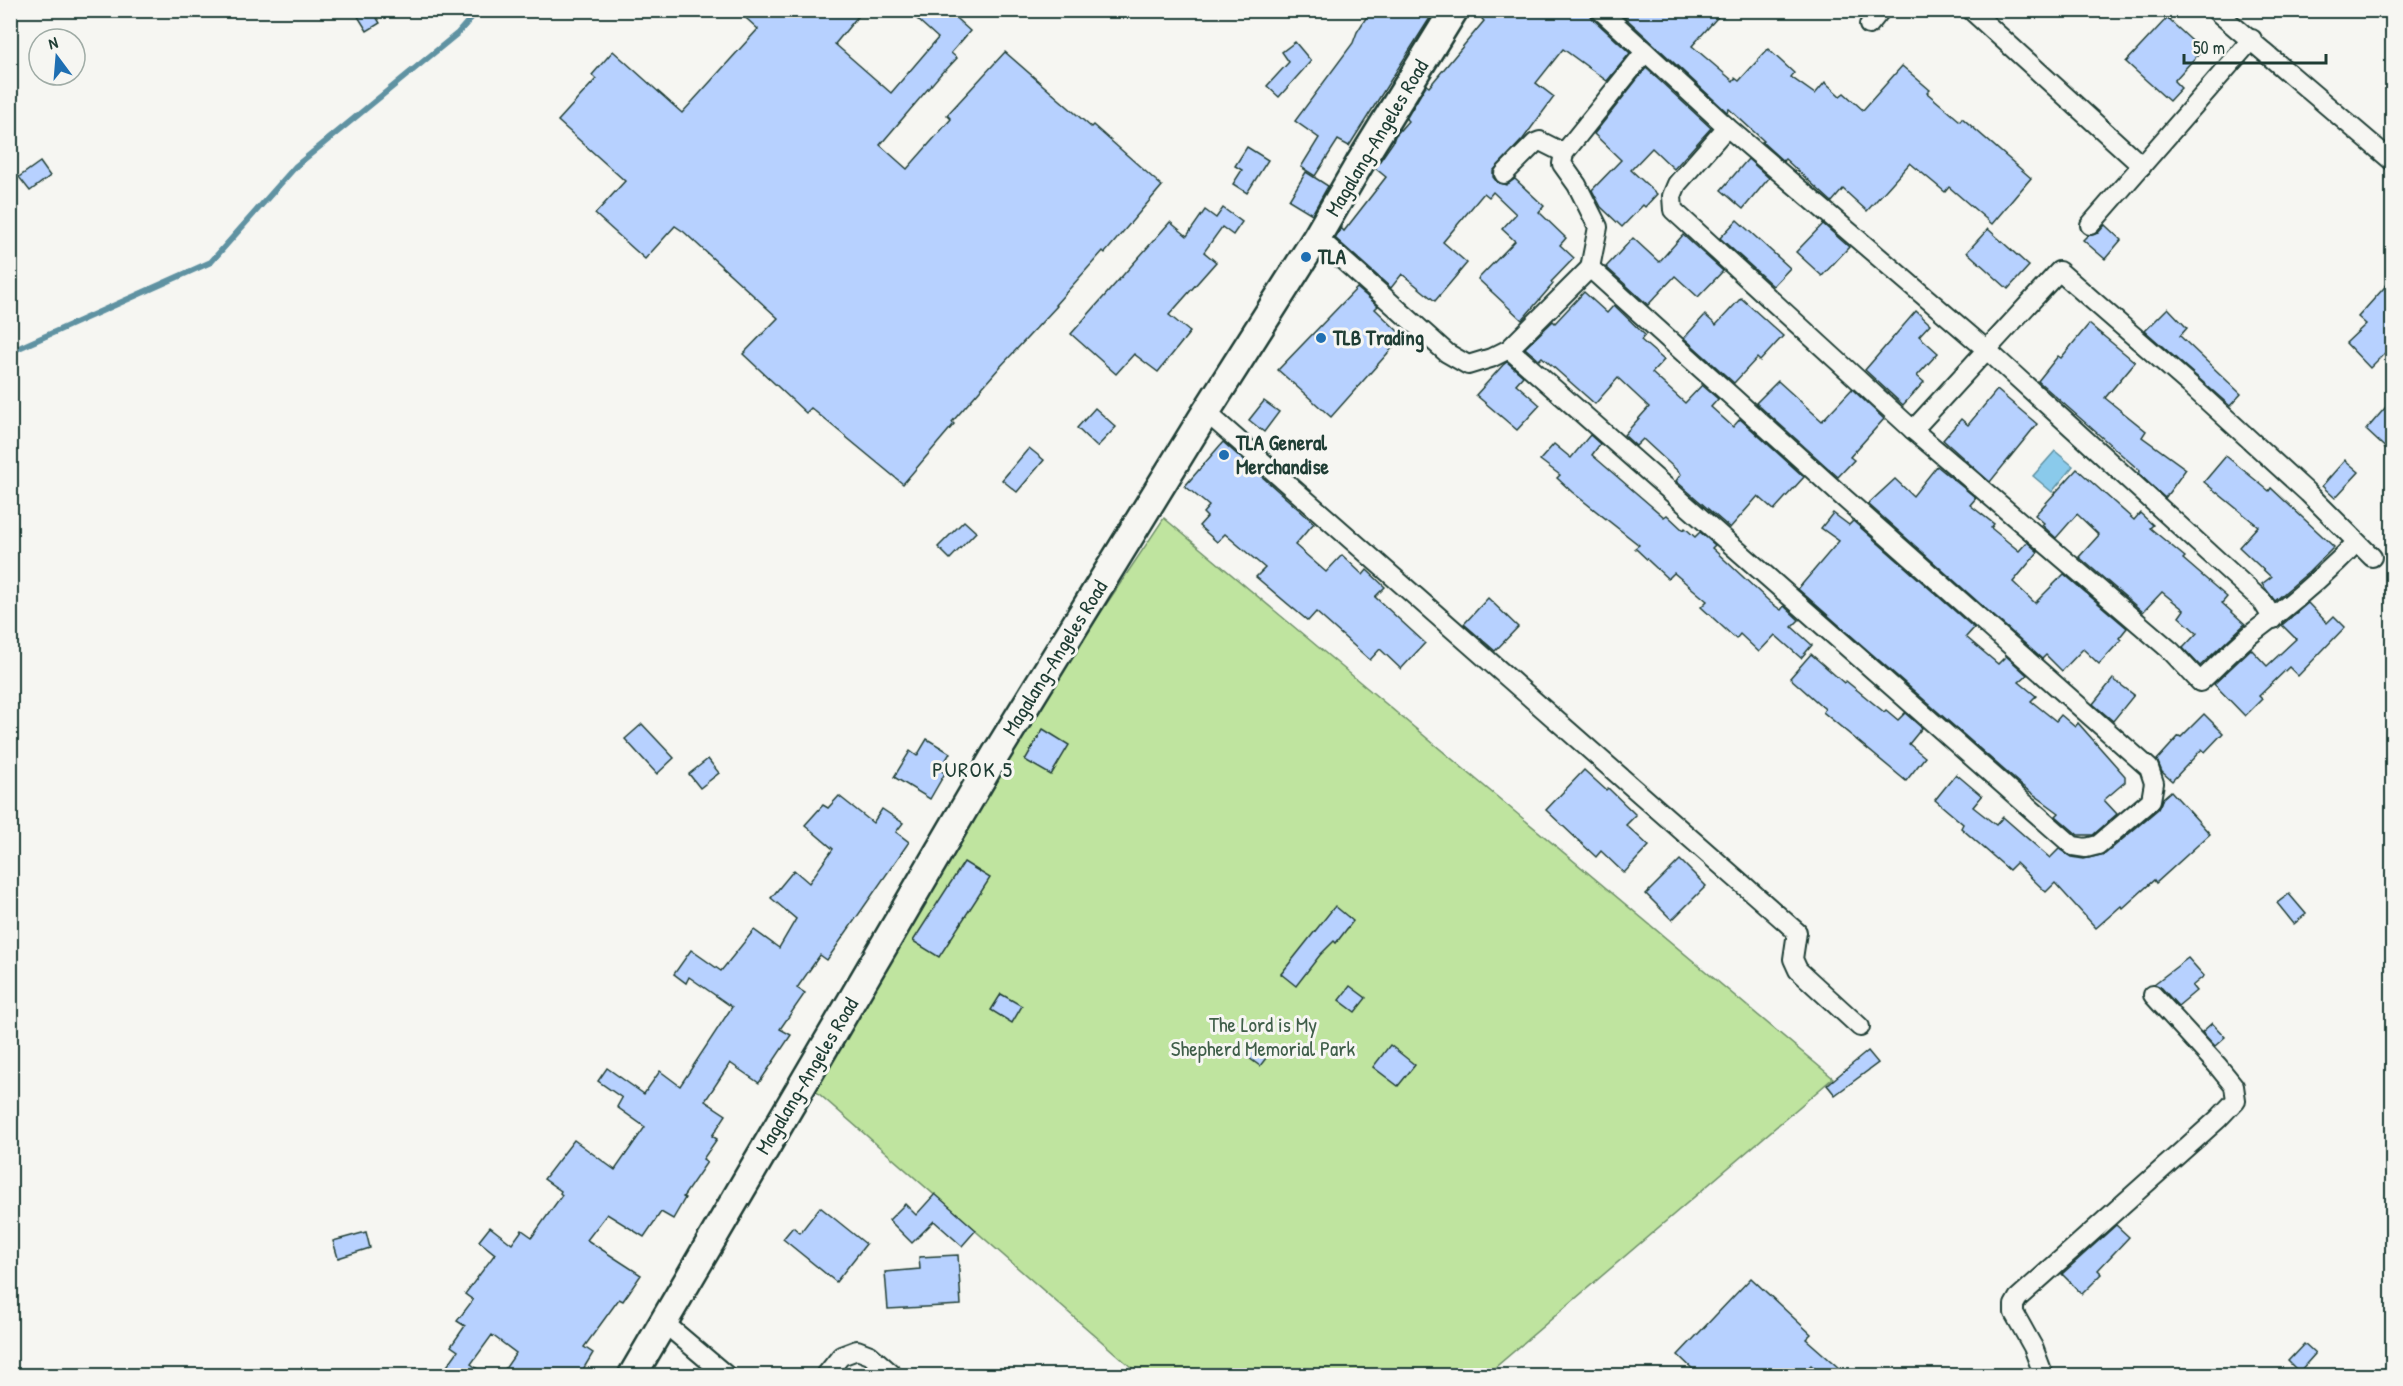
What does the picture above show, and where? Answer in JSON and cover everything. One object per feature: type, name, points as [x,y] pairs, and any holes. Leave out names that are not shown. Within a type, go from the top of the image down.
[{"type":"main road","name":"Magalang-Angeles Road","points":[[632,1376],[662,1321],[996,754],[1206,412],[1317,237],[1454,10]]},
{"type":"street","points":[[1600,10],[1727,127],[1987,350],[2262,601],[2273,619]]},
{"type":"street","points":[[1869,25],[1881,10]]},
{"type":"street","points":[[1971,10],[2142,166]]},
{"type":"street","points":[[2215,10],[2252,39],[2392,161]]},
{"type":"street","points":[[2090,225],[2252,39]]},
{"type":"street","points":[[1317,237],[1447,353],[1468,364],[1491,358],[1509,349],[1590,268],[1598,227],[1577,185],[1562,164],[1564,153],[1645,52]]},
{"type":"street","points":[[1727,127],[1677,184],[1672,196],[1673,210],[1913,430],[2171,651],[2200,682],[2356,543]]},
{"type":"street","points":[[1504,174],[1535,143],[1540,141],[1564,153]]},
{"type":"street","points":[[1509,349],[2073,846],[2086,848],[2098,845],[2151,800],[2154,783],[2150,768],[1844,498],[1590,268]]},
{"type":"street","points":[[1913,430],[2059,271],[2190,385],[2308,493],[2372,557]]},
{"type":"street","points":[[1206,412],[1797,932],[1793,959],[1798,970],[1860,1027]]},
{"type":"street","points":[[2044,1376],[2033,1347],[2014,1313],[2014,1305],[2018,1298],[2218,1119],[2236,1100],[2234,1086],[2153,996]]},
{"type":"street","points":[[662,1321],[727,1376]]},
{"type":"street","points":[[825,1376],[841,1356],[857,1350],[870,1355],[894,1376]]},
{"type":"green space","name":"The Lord is My Shepherd Memorial Park","points":[[1164,518],[1833,1078],[1485,1376],[1140,1375],[810,1086],[970,808]]},
{"type":"water","points":[[2055,451],[2073,466],[2052,492],[2033,476]]},
{"type":"building","points":[[354,10],[372,10],[380,23],[367,31]]},
{"type":"building","points":[[737,10],[863,10],[835,44],[891,93],[938,38],[907,10],[947,10],[970,31],[951,53],[957,58],[880,145],[907,169],[951,119],[947,115],[1005,52],[1162,186],[1105,253],[1103,251],[1055,305],[1057,306],[952,422],[954,424],[903,484],[811,408],[806,413],[743,354],[778,318],[684,232],[675,226],[645,259],[595,214],[625,181],[558,121],[596,79],[592,75],[613,51],[682,113],[758,29]]},
{"type":"building","points":[[1371,10],[1435,10],[1349,146],[1338,140],[1315,176],[1301,167],[1319,138],[1295,121],[1353,43]]},
{"type":"building","points":[[1488,10],[1589,10],[1592,18],[1630,53],[1607,81],[1563,49],[1536,83],[1554,97],[1523,139],[1493,171],[1493,177],[1497,182],[1506,185],[1515,179],[1544,206],[1539,212],[1566,238],[1560,245],[1574,258],[1551,282],[1553,284],[1522,320],[1478,279],[1515,241],[1502,229],[1516,214],[1493,192],[1489,197],[1484,193],[1443,242],[1467,263],[1435,301],[1402,274],[1391,288],[1335,238],[1341,228],[1344,231],[1386,177],[1375,168],[1395,136],[1408,121],[1406,119],[1426,85],[1429,87],[1484,21],[1482,19]]},
{"type":"building","points":[[1617,10],[1724,10],[1692,46],[1733,81],[1735,78],[1739,81],[1768,49],[1794,73],[1791,77],[1815,94],[1825,82],[1840,96],[1844,93],[1863,110],[1902,66],[1930,90],[1927,93],[1960,121],[1962,118],[2031,178],[1992,224],[1949,187],[1945,192],[1910,163],[1867,211],[1843,189],[1832,202],[1785,159],[1783,161],[1729,109],[1727,112]]},
{"type":"building","points":[[2167,18],[2202,50],[2174,81],[2181,88],[2169,101],[2126,62]]},
{"type":"building","points":[[1295,42],[1311,61],[1279,97],[1267,86],[1289,62],[1282,52]]},
{"type":"building","points":[[1646,68],[1711,128],[1674,169],[1652,148],[1631,170],[1657,194],[1622,227],[1601,207],[1592,190],[1621,160],[1594,134]]},
{"type":"building","points":[[1247,147],[1268,160],[1247,193],[1233,184],[1242,170],[1235,166]]},
{"type":"building","points":[[1748,159],[1769,178],[1743,209],[1721,190]]},
{"type":"building","points":[[40,162],[50,176],[30,191],[19,177]]},
{"type":"building","points":[[1306,172],[1328,186],[1312,214],[1289,200]]},
{"type":"building","points":[[1223,208],[1242,222],[1233,235],[1222,227],[1204,252],[1216,262],[1169,315],[1190,332],[1158,372],[1134,354],[1116,374],[1071,334],[1170,222],[1187,236],[1205,210],[1216,218]]},
{"type":"building","points":[[1737,220],[1790,268],[1773,286],[1720,238]]},
{"type":"building","points":[[1823,224],[1849,247],[1822,276],[1796,252]]},
{"type":"building","points":[[2105,225],[2121,240],[2105,259],[2083,240],[2087,236],[2098,233]]},
{"type":"building","points":[[1988,229],[2029,266],[2008,289],[1967,252]]},
{"type":"building","points":[[1683,235],[1723,271],[1698,297],[1675,276],[1648,305],[1606,267],[1633,238],[1659,262]]},
{"type":"building","points":[[2392,279],[2392,346],[2370,368],[2346,343],[2366,324],[2358,317]]},
{"type":"building","points":[[1357,288],[1378,306],[1375,309],[1403,336],[1331,417],[1278,370]]},
{"type":"building","points":[[1584,292],[1607,313],[1614,305],[1645,335],[1641,340],[1664,360],[1652,373],[1685,403],[1702,385],[1718,399],[1711,407],[1733,427],[1740,419],[1804,477],[1774,510],[1758,496],[1730,528],[1676,481],[1681,474],[1643,439],[1636,446],[1624,435],[1649,407],[1618,378],[1595,404],[1542,357],[1539,360],[1525,348],[1553,321],[1555,323]]},
{"type":"building","points":[[1741,298],[1783,336],[1760,361],[1757,358],[1734,383],[1684,338],[1705,315],[1716,325]]},
{"type":"building","points":[[2168,308],[2187,328],[2180,336],[2241,394],[2230,406],[2145,331]]},
{"type":"building","points":[[1916,311],[1930,324],[1919,336],[1938,353],[1917,376],[1924,382],[1903,405],[1865,370]]},
{"type":"building","points":[[2089,324],[2135,362],[2105,398],[2146,431],[2142,437],[2186,469],[2165,498],[2138,473],[2140,471],[2038,381],[2058,356],[2061,358]]},
{"type":"building","points":[[1507,362],[1523,376],[1516,384],[1540,405],[1517,430],[1476,395]]},
{"type":"building","points":[[1778,381],[1822,421],[1852,389],[1884,419],[1850,457],[1854,460],[1838,477],[1756,403]]},
{"type":"building","points":[[1997,390],[2037,424],[1990,482],[1943,440],[1961,419],[1968,425]]},
{"type":"building","points":[[2392,400],[2392,454],[2366,430]]},
{"type":"building","points":[[1264,401],[1279,412],[1264,432],[1249,420]]},
{"type":"building","points":[[1095,408],[1116,427],[1097,447],[1077,428]]},
{"type":"building","points":[[1590,435],[1600,444],[1592,455],[1664,517],[1667,515],[1683,530],[1685,528],[1695,537],[1700,532],[1715,545],[1712,548],[1771,603],[1781,610],[1784,606],[1799,620],[1792,627],[1812,645],[1801,658],[1775,635],[1759,652],[1740,634],[1736,639],[1701,607],[1707,601],[1674,573],[1668,579],[1635,548],[1639,545],[1572,492],[1557,478],[1560,475],[1540,460],[1554,444],[1571,458]]},
{"type":"building","points":[[1223,442],[1314,523],[1295,545],[1326,572],[1342,555],[1363,575],[1367,570],[1385,587],[1375,597],[1425,643],[1401,669],[1380,649],[1370,660],[1316,612],[1308,621],[1256,577],[1265,568],[1225,534],[1217,542],[1199,526],[1207,517],[1203,513],[1209,506],[1185,486]]},
{"type":"building","points":[[1029,448],[1044,460],[1017,492],[1002,480]]},
{"type":"building","points":[[2226,456],[2269,491],[2271,488],[2334,547],[2275,601],[2262,584],[2271,577],[2239,547],[2258,526],[2204,482]]},
{"type":"building","points":[[2345,460],[2359,472],[2335,498],[2322,486]]},
{"type":"building","points":[[1937,466],[1976,498],[1970,505],[1994,524],[1991,528],[2019,551],[2027,542],[2038,552],[2013,582],[2035,603],[2064,574],[2127,628],[2119,638],[2121,640],[2099,664],[2083,649],[2062,671],[2046,655],[2042,659],[1868,504],[1895,479],[1913,496]]},
{"type":"building","points":[[2077,469],[2134,520],[2140,513],[2153,525],[2150,528],[2227,597],[2222,603],[2245,624],[2200,666],[2183,648],[2197,633],[2179,617],[2184,610],[2162,592],[2143,612],[2079,557],[2099,535],[2077,514],[2056,538],[2035,515]]},
{"type":"building","points":[[1833,513],[1849,525],[1853,521],[1974,628],[1966,637],[1998,664],[2006,656],[2027,675],[2019,682],[2036,696],[2031,701],[2056,721],[2061,715],[2075,727],[2078,723],[2125,776],[2125,782],[2104,800],[2117,814],[2093,835],[2078,835],[2056,816],[2059,813],[2021,785],[1798,589],[1839,541],[1821,528]]},
{"type":"building","points":[[964,521],[976,532],[950,559],[938,547]]},
{"type":"building","points":[[1488,598],[1518,627],[1495,651],[1464,624]]},
{"type":"building","points":[[2308,603],[2327,623],[2334,616],[2345,627],[2298,676],[2289,667],[2259,696],[2262,699],[2245,716],[2214,684],[2251,649],[2267,666],[2296,639],[2282,625]]},
{"type":"building","points":[[1811,654],[1844,683],[1846,681],[1884,712],[1886,710],[1898,720],[1905,713],[1922,728],[1909,744],[1925,757],[1906,781],[1823,712],[1825,709],[1790,678]]},
{"type":"building","points":[[2113,679],[2134,695],[2113,721],[2093,704]]},
{"type":"building","points":[[2204,714],[2223,733],[2205,752],[2202,749],[2172,781],[2162,772],[2157,760]]},
{"type":"building","points":[[642,724],[674,758],[657,774],[625,739]]},
{"type":"building","points":[[1043,729],[1069,745],[1051,775],[1025,760]]},
{"type":"building","points":[[927,739],[950,753],[940,770],[945,773],[930,799],[894,777],[910,751],[917,756]]},
{"type":"building","points":[[708,759],[719,773],[700,788],[689,774]]},
{"type":"building","points":[[1584,770],[1606,790],[1608,788],[1636,815],[1626,825],[1649,846],[1624,873],[1601,851],[1596,857],[1546,810]]},
{"type":"building","points":[[1956,774],[1982,796],[1973,807],[1996,825],[2003,817],[2050,858],[2059,849],[2071,857],[2084,859],[2105,854],[2158,809],[2163,798],[2171,791],[2210,834],[2156,883],[2154,880],[2123,908],[2121,906],[2096,928],[2055,883],[2046,892],[2016,863],[2009,870],[1961,828],[1963,824],[1935,800]]},
{"type":"building","points":[[839,796],[873,823],[882,809],[903,823],[896,832],[909,842],[827,960],[820,955],[797,988],[805,993],[780,1029],[791,1035],[759,1083],[730,1063],[705,1101],[726,1115],[712,1136],[717,1139],[703,1159],[707,1162],[683,1197],[685,1198],[673,1219],[661,1212],[644,1237],[607,1214],[587,1240],[641,1275],[623,1301],[619,1299],[584,1347],[593,1353],[579,1376],[500,1376],[516,1353],[492,1335],[471,1364],[487,1376],[440,1376],[458,1351],[451,1346],[465,1326],[457,1321],[473,1300],[465,1294],[495,1254],[479,1241],[490,1227],[512,1244],[522,1230],[532,1237],[562,1195],[561,1191],[544,1179],[574,1140],[615,1170],[645,1127],[617,1107],[622,1098],[598,1081],[607,1068],[644,1094],[660,1071],[680,1086],[732,1007],[689,977],[686,983],[674,974],[691,950],[721,971],[754,930],[779,948],[796,919],[771,898],[794,870],[809,883],[833,849],[805,825],[823,805],[828,808]]},
{"type":"building","points":[[1680,860],[1706,886],[1672,920],[1646,894]]},
{"type":"building","points":[[964,862],[990,878],[939,957],[913,941]]},
{"type":"building","points":[[2289,894],[2306,914],[2294,924],[2277,903]]},
{"type":"building","points":[[1335,906],[1353,921],[1336,943],[1334,941],[1320,955],[1296,986],[1281,974]]},
{"type":"building","points":[[2188,958],[2204,976],[2192,986],[2196,991],[2178,1006],[2161,987],[2154,984]]},
{"type":"building","points":[[1350,986],[1366,998],[1355,1012],[1339,1000]]},
{"type":"building","points":[[1001,994],[1022,1006],[1012,1023],[991,1010]]},
{"type":"building","points":[[2212,1023],[2225,1037],[2215,1046],[2202,1032]]},
{"type":"building","points":[[1255,1042],[1269,1054],[1260,1066],[1245,1055]]},
{"type":"building","points":[[1390,1045],[1415,1065],[1398,1086],[1373,1067]]},
{"type":"building","points":[[1868,1051],[1878,1063],[1835,1095],[1827,1085]]},
{"type":"building","points":[[935,1194],[976,1230],[962,1246],[934,1221],[912,1243],[889,1220],[905,1204],[916,1215]]},
{"type":"building","points":[[820,1207],[866,1244],[836,1282],[783,1239],[793,1227],[800,1233]]},
{"type":"building","points":[[2116,1225],[2129,1237],[2098,1270],[2102,1274],[2082,1294],[2062,1274]]},
{"type":"building","points":[[366,1232],[370,1248],[338,1258],[333,1241]]},
{"type":"building","points":[[958,1255],[961,1305],[888,1309],[885,1272],[920,1269],[919,1257]]},
{"type":"building","points":[[1751,1278],[1811,1334],[1806,1339],[1848,1376],[1823,1376],[1811,1365],[1800,1376],[1700,1376],[1678,1355]]},
{"type":"building","points":[[2304,1344],[2315,1354],[2299,1372],[2288,1361]]},
{"type":"waterway","points":[[10,352],[211,262],[296,166],[458,33],[478,10]]},
{"type":"place","name":"TLA","points":[[1306,257]]},
{"type":"place","name":"TLB Trading","points":[[1321,338]]},
{"type":"place","name":"TLA General Merchandise","points":[[1224,455]]},
{"type":"district","name":"PUROK 5","points":[[973,769]]}]
